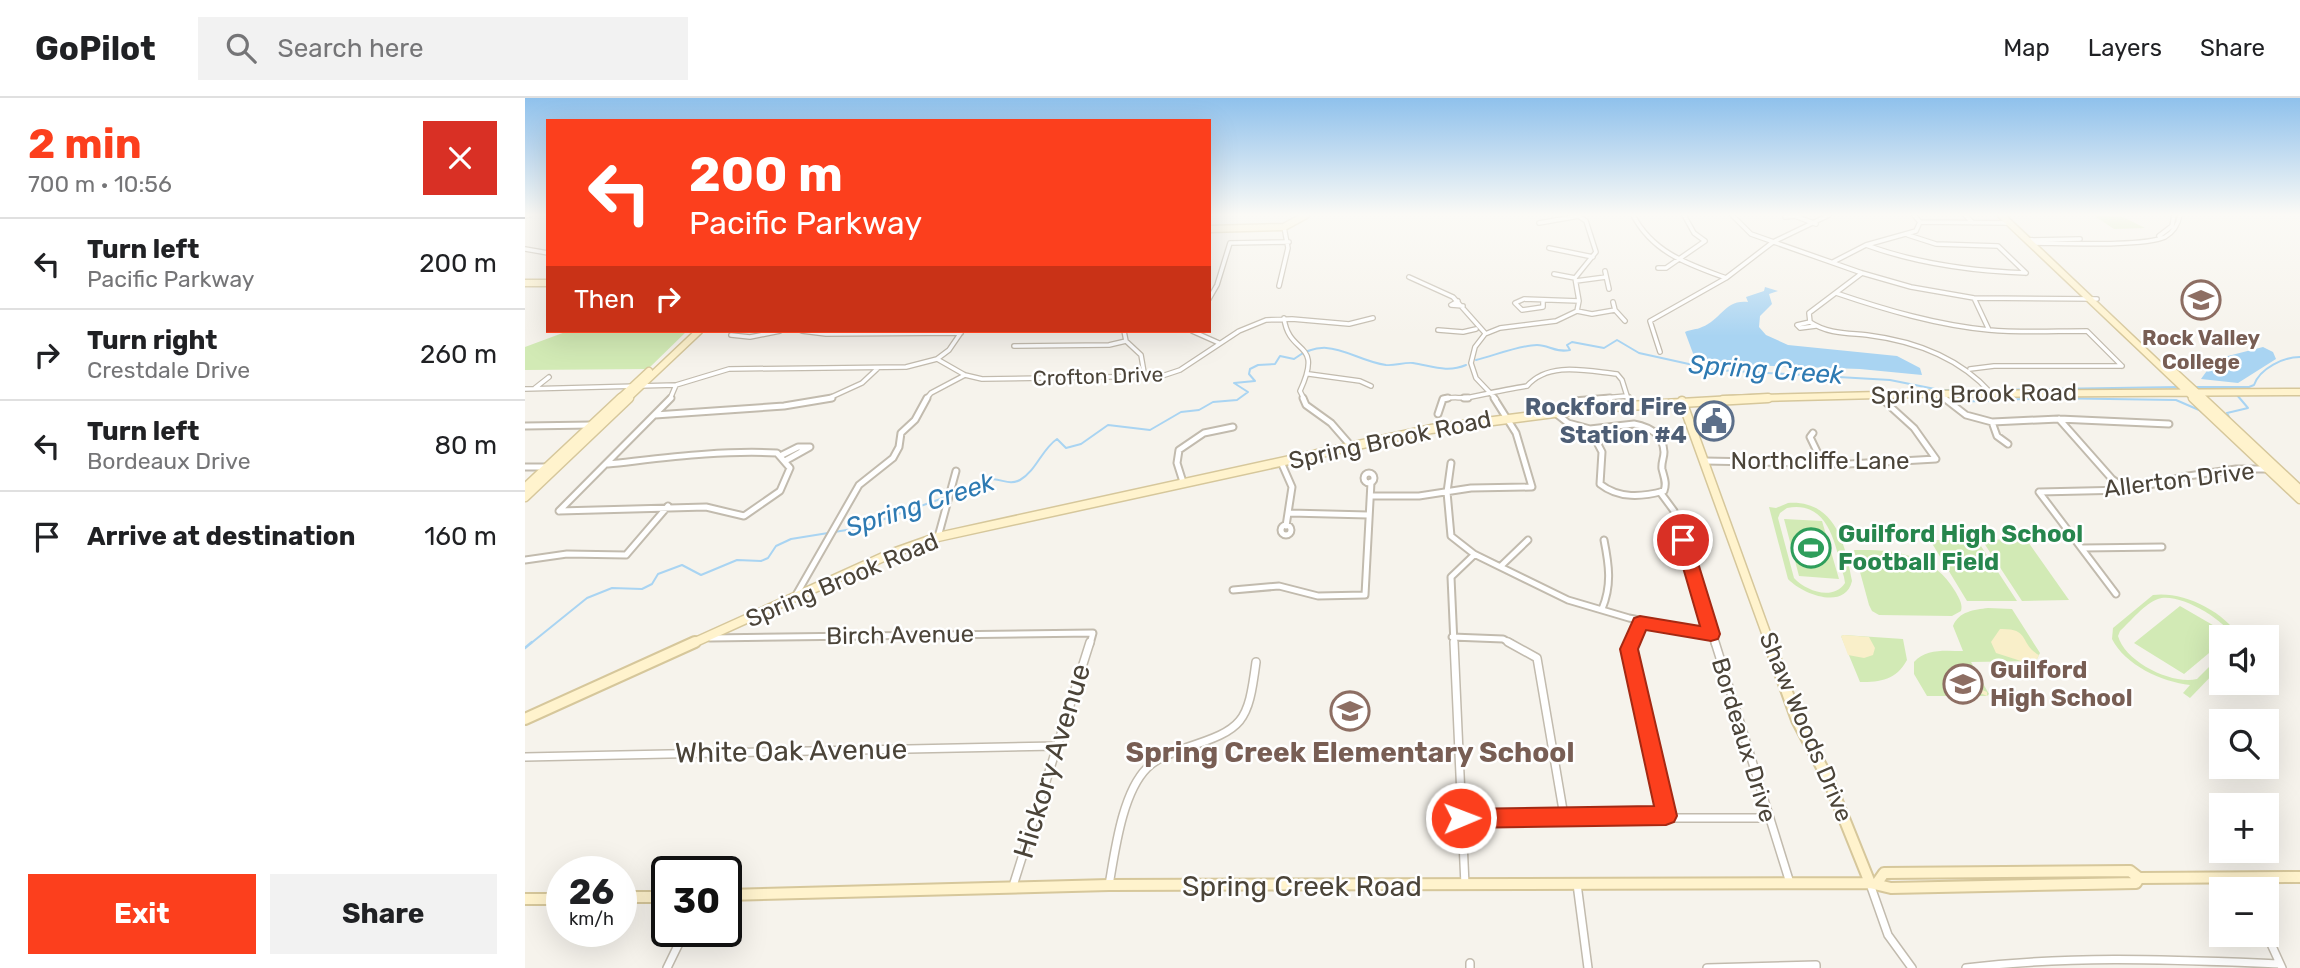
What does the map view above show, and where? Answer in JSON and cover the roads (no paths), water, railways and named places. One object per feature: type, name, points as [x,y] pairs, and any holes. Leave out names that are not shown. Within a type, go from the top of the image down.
[{"type":"street","points":[[1211,296],[1226,256]]},
{"type":"street","points":[[1279,285],[1286,256]]},
{"type":"street","points":[[1372,496],[1471,488],[1532,487],[1524,449],[1507,415],[1490,391],[1478,380],[1471,367],[1476,343],[1485,333],[1501,328],[1543,325],[1564,320],[1577,311],[1579,300],[1576,279],[1593,257],[1586,256]]},
{"type":"street","points":[[1671,256],[1726,278]]},
{"type":"street","points":[[1658,268],[1666,268],[1685,256]]},
{"type":"street","points":[[1660,352],[1650,321],[1726,278],[1755,256]]},
{"type":"street","points":[[1814,256],[1911,287],[1974,298],[2093,299],[2178,383],[2191,390]]},
{"type":"street","points":[[1833,262],[1845,256]]},
{"type":"street","points":[[1896,256],[1964,271],[2026,273],[2008,256]]},
{"type":"street","points":[[2047,256],[2191,390],[2300,499]]},
{"type":"street","points":[[1605,271],[1609,289]]},
{"type":"street","points":[[1862,273],[1809,313],[1810,321],[1815,326],[1832,332],[1903,340],[1970,369],[1991,393]]},
{"type":"street","points":[[1554,274],[1576,279],[1606,277]]},
{"type":"street","points":[[1409,277],[1430,284],[1458,301],[1451,305],[1463,306],[1476,329]]},
{"type":"street","points":[[525,283],[546,283]]},
{"type":"street","points":[[1836,293],[1891,310],[1989,330],[2087,331],[2122,366],[1994,366],[1970,369]]},
{"type":"street","points":[[1974,298],[1989,330]]},
{"type":"street","points":[[1543,301],[1543,307],[1537,310],[1522,310],[1515,303],[1524,299],[1579,300]]},
{"type":"street","points":[[1613,302],[1615,310],[1625,321]]},
{"type":"street","points":[[1577,311],[1592,314],[1615,310]]},
{"type":"street","points":[[1284,318],[1283,328],[1290,339],[1306,351],[1311,360],[1309,374],[1300,391],[1306,405],[1331,423],[1351,446]]},
{"type":"street","name":"Crofton Drive","points":[[937,359],[965,375],[982,379],[1145,378],[1167,375],[1188,366],[1219,342],[1267,319],[1351,324],[1365,323],[1373,318]]},
{"type":"street","points":[[1810,321],[1797,325],[1800,328],[1815,326]]},
{"type":"street","points":[[1438,330],[1476,329],[1485,333]]},
{"type":"street","points":[[525,497],[690,333]]},
{"type":"street","points":[[525,488],[697,333]]},
{"type":"street","points":[[731,335],[750,337],[771,333]]},
{"type":"street","points":[[818,333],[894,333]]},
{"type":"street","points":[[525,389],[676,385],[729,369],[906,367],[937,359],[949,351],[960,333]]},
{"type":"street","points":[[1124,333],[1126,341],[1141,355],[1145,378]]},
{"type":"street","points":[[1197,333],[1219,342]]},
{"type":"street","points":[[1014,346],[1109,345],[1126,341]]},
{"type":"street","points":[[655,415],[790,406],[831,400],[858,387],[878,368]]},
{"type":"street","points":[[1439,414],[1443,400],[1453,396],[1467,398],[1490,391],[1527,386],[1536,376],[1545,373],[1587,370],[1617,374],[1624,382],[1628,399],[1574,401]]},
{"type":"street","points":[[1309,374],[1360,381],[1371,386]]},
{"type":"street","points":[[794,598],[859,485],[893,458],[899,447],[901,433],[915,420],[931,393],[965,375]]},
{"type":"street","points":[[535,388],[549,377]]},
{"type":"street","points":[[2171,393],[2179,388],[2178,383]]},
{"type":"street","points":[[676,385],[672,397],[559,511],[669,506],[706,507],[744,516],[780,491],[790,468],[778,455]]},
{"type":"street","name":"Spring Brook Road","points":[[525,719],[890,554],[938,537],[1183,482],[1507,415],[1628,399],[1682,401],[1991,393],[2300,391]]},
{"type":"street","points":[[2203,403],[2215,392]]},
{"type":"street","points":[[2171,393],[2203,403],[2300,490]]},
{"type":"street","points":[[1941,394],[1950,405],[1966,415],[1992,422],[2059,419],[2169,424]]},
{"type":"street","name":"Northcliffe Lane","points":[[1705,461],[1823,464],[1908,463],[1936,459],[1914,428],[1879,395]]},
{"type":"street","name":"Shaw Woods Drive","points":[[1682,401],[1797,720],[1829,781],[1873,883],[1888,934],[1912,968]]},
{"type":"street","points":[[1552,410],[1568,423],[1590,429],[1634,424],[1656,432],[1664,453],[1661,466],[1666,485],[1660,492],[1621,495],[1606,491],[1600,484],[1602,452],[1590,429]]},
{"type":"street","points":[[2059,419],[2112,479],[2127,490]]},
{"type":"street","points":[[1992,422],[1997,436],[2008,444]]},
{"type":"street","points":[[525,426],[592,425]]},
{"type":"street","points":[[1183,482],[1177,463],[1178,450],[1196,436],[1224,427],[1233,427]]},
{"type":"street","points":[[1813,433],[1810,437],[1823,464]]},
{"type":"street","points":[[608,464],[701,452],[744,450],[778,455],[798,447],[810,447],[785,461]]},
{"type":"street","points":[[1281,462],[1292,487],[1286,526]]},
{"type":"street","points":[[1451,463],[1447,492],[1451,536],[1474,555],[1551,592],[1602,610],[1640,622],[1711,634]]},
{"type":"street","points":[[525,467],[556,467]]},
{"type":"street","name":"Allerton Drive","points":[[2082,548],[2039,492],[2127,490],[2188,476],[2236,470],[2277,469]]},
{"type":"street","points":[[938,537],[956,471]]},
{"type":"street","points":[[1233,590],[1279,586],[1318,596],[1365,595],[1371,482]]},
{"type":"street","name":"Bordeaux Drive","points":[[1660,492],[1676,516],[1790,883]]},
{"type":"street","points":[[525,560],[568,554],[626,555],[669,506]]},
{"type":"street","points":[[1290,513],[1368,515]]},
{"type":"street","points":[[1501,566],[1528,540]]},
{"type":"street","points":[[1602,610],[1612,577],[1604,540]]},
{"type":"street","points":[[2082,548],[2162,547]]},
{"type":"street","points":[[2082,548],[2116,594]]},
{"type":"street","points":[[1465,885],[1451,577],[1474,555]]},
{"type":"street","points":[[1640,622],[1629,649],[1666,816]]},
{"type":"street","name":"Birch Avenue","points":[[708,638],[1093,633]]},
{"type":"street","name":"Hickory Avenue","points":[[1012,889],[1093,633]]},
{"type":"street","points":[[1452,636],[1503,639],[1537,658],[1564,816]]},
{"type":"street","points":[[1109,885],[1131,793],[1140,776],[1161,758],[1220,737],[1240,722],[1250,705],[1256,662]]},
{"type":"street","name":"White Oak Avenue","points":[[525,757],[1057,746]]},
{"type":"street","points":[[1461,818],[1768,818]]},
{"type":"street","name":"Spring Creek Road","points":[[2279,879],[2300,877]]},
{"type":"street","name":"Spring Creek Road","points":[[742,895],[1109,885],[1873,883],[1891,888],[2136,883],[2139,878],[2209,881]]},
{"type":"street","points":[[1577,882],[1588,968]]},
{"type":"street","points":[[525,899],[546,898]]},
{"type":"street","points":[[667,968],[677,947]]},
{"type":"street","points":[[1966,968],[2006,963],[2124,958],[2281,966],[2272,947]]},
{"type":"street","points":[[1707,967],[1816,966]]},
{"type":"water","points":[[1765,287],[1778,291],[1769,294],[1772,304],[1760,316],[1759,327],[1766,335],[1788,345],[1897,356],[1920,368],[1922,375],[1860,369],[1743,365],[1705,361],[1694,356],[1685,332],[1708,324],[1734,304],[1748,302],[1746,297],[1764,291]]},
{"type":"water","points":[[2263,347],[2273,352],[2276,359],[2238,383],[2201,379],[2211,365],[2224,357]]},
{"type":"waterway","name":"Spring Creek","points":[[1476,360],[1530,345],[1565,351],[1570,350],[1567,345],[1572,342],[1604,348],[1617,340],[1639,353],[1716,370],[1890,380],[1945,391]]},
{"type":"waterway","name":"Spring Creek","points":[[951,495],[982,490],[983,481],[1020,480],[1057,439],[1066,448],[1081,444],[1108,425],[1150,430],[1181,412],[1199,410],[1213,402],[1237,400],[1248,392],[1234,383],[1255,381],[1249,374],[1250,369],[1258,365],[1275,364],[1280,356],[1294,359],[1318,348],[1329,348],[1386,365],[1413,363],[1446,369],[1466,365]]},
{"type":"waterway","name":"Spring Creek","points":[[2193,387],[2249,387],[2254,385],[2261,373],[2273,365],[2300,357]]},
{"type":"waterway","name":"Spring Creek","points":[[1992,390],[2179,387]]},
{"type":"waterway","name":"Spring Creek","points":[[1944,390],[1984,390]]},
{"type":"waterway","name":"Spring Creek","points":[[2231,421],[2227,413],[2248,408],[2237,395]]},
{"type":"waterway","name":"Spring Creek","points":[[1950,397],[1958,402],[2042,398],[2176,400],[2199,410],[2216,423]]},
{"type":"waterway","name":"Spring Creek","points":[[530,644],[587,598],[612,588],[642,589],[652,584],[658,574],[682,565],[701,575],[737,560],[761,561],[768,558],[776,546],[791,539],[859,528],[946,497]]},
{"type":"waterway","name":"Spring Creek","points":[[525,648],[532,642]]},
{"type":"place","name":"Rock Valley College","points":[[2201,300]]},
{"type":"place","name":"Rockford Fire Station #4","points":[[1714,421]]},
{"type":"place","name":"Guilford High School Football Field","points":[[1811,548]]},
{"type":"place","name":"Guilford High School","points":[[1963,684]]},
{"type":"place","name":"Spring Creek Elementary School","points":[[1350,711]]}]
